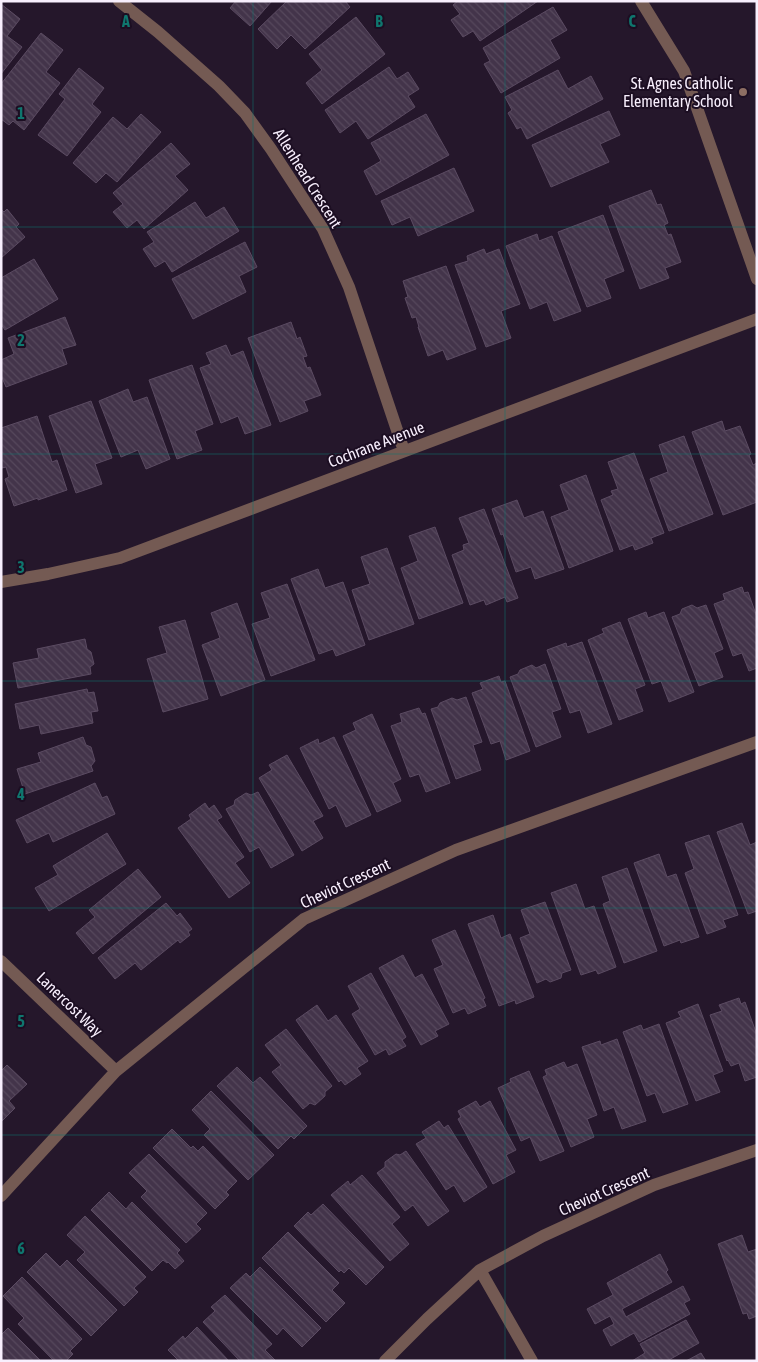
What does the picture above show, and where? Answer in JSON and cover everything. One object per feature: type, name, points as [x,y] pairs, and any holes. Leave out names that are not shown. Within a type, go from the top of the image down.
[{"type":"street","name":"Allenhead Crescent","points":[[119,1],[158,32],[212,80],[245,113],[271,148],[318,221],[349,287],[404,451]]},
{"type":"street","points":[[641,1],[684,71],[757,279]]},
{"type":"street","name":"Cochrane Avenue","points":[[1,582],[120,558],[757,319]]},
{"type":"street","name":"Cheviot Crescent","points":[[1,1196],[116,1071],[304,919],[456,850],[757,742]]},
{"type":"street","name":"Lanercost Way","points":[[1,961],[116,1071]]},
{"type":"street","name":"Cheviot Crescent","points":[[385,1361],[480,1270],[543,1236],[654,1185],[757,1150]]},
{"type":"street","points":[[480,1270],[532,1361]]},
{"type":"building","points":[[236,1],[272,1],[250,26],[230,8]]},
{"type":"building","points":[[287,1],[345,1],[350,7],[305,49],[291,35],[277,49],[258,29]]},
{"type":"building","points":[[458,1],[538,1],[480,41],[473,31],[463,37],[451,20],[460,14],[453,5]]},
{"type":"building","points":[[1,4],[20,19],[7,36],[22,47],[1,74]]},
{"type":"building","points":[[553,7],[567,30],[550,40],[560,58],[501,93],[484,64],[490,61],[483,48]]},
{"type":"building","points":[[356,17],[385,54],[322,104],[306,83],[322,70],[309,54]]},
{"type":"building","points":[[41,33],[63,50],[46,72],[60,83],[24,130],[13,121],[9,125],[1,119],[1,84]]},
{"type":"building","points":[[389,67],[397,79],[408,72],[419,89],[408,96],[415,107],[368,139],[356,121],[340,133],[325,110]]},
{"type":"building","points":[[79,68],[104,88],[92,104],[101,112],[67,156],[38,135],[65,99],[59,94]]},
{"type":"building","points":[[558,70],[568,89],[591,76],[603,99],[527,139],[521,127],[517,129],[508,113],[512,110],[505,97]]},
{"type":"building","points":[[609,111],[620,135],[600,144],[609,162],[551,187],[532,145]]},
{"type":"building","points":[[141,114],[161,132],[117,182],[106,173],[96,183],[73,163],[113,117],[127,129]]},
{"type":"building","points":[[426,114],[449,155],[376,195],[364,171],[381,161],[371,143]]},
{"type":"building","points":[[171,143],[190,164],[175,176],[188,190],[144,229],[137,220],[127,228],[113,212],[123,204],[113,193]]},
{"type":"building","points":[[454,168],[474,211],[418,236],[410,217],[392,225],[381,201]]},
{"type":"building","points":[[651,190],[657,205],[661,204],[668,223],[664,225],[668,235],[671,234],[681,262],[665,268],[669,278],[640,289],[609,206]]},
{"type":"building","points":[[195,202],[206,218],[224,207],[239,231],[172,272],[165,261],[155,267],[143,249],[154,242],[147,232]]},
{"type":"building","points":[[1,209],[4,212],[7,209],[19,224],[16,227],[25,237],[1,258]]},
{"type":"building","points":[[603,215],[624,271],[604,279],[611,298],[587,307],[558,232]]},
{"type":"building","points":[[537,234],[539,241],[552,236],[581,311],[554,321],[547,302],[530,309],[506,246]]},
{"type":"building","points":[[245,242],[257,267],[239,276],[246,292],[193,319],[172,279]]},
{"type":"building","points":[[484,249],[486,254],[499,249],[520,304],[501,311],[511,338],[486,347],[455,265],[468,261],[467,256]]},
{"type":"building","points":[[34,259],[58,299],[5,330],[1,324],[1,278]]},
{"type":"building","points":[[446,266],[476,349],[447,360],[443,350],[428,356],[416,317],[412,318],[405,298],[408,297],[403,281]]},
{"type":"building","points":[[65,317],[76,345],[62,349],[67,364],[6,387],[1,375],[1,360],[14,354],[8,338]]},
{"type":"building","points":[[291,322],[297,339],[300,337],[307,356],[303,357],[307,368],[310,367],[321,395],[304,401],[308,411],[280,422],[248,338]]},
{"type":"building","points":[[226,345],[231,356],[243,351],[271,425],[245,434],[238,416],[221,423],[200,368],[211,364],[206,353]]},
{"type":"building","points":[[192,365],[213,424],[195,431],[202,450],[177,459],[149,380]]},
{"type":"building","points":[[128,389],[133,402],[147,397],[170,459],[146,469],[138,450],[121,457],[99,401]]},
{"type":"building","points":[[91,401],[112,458],[95,464],[102,484],[76,493],[49,416]]},
{"type":"building","points":[[37,416],[52,462],[57,460],[67,490],[14,506],[5,479],[9,477],[6,467],[2,468],[1,465],[1,428]]},
{"type":"building","points":[[722,421],[725,431],[740,426],[751,454],[749,455],[753,465],[757,463],[757,502],[723,515],[692,432]]},
{"type":"building","points":[[684,436],[713,514],[669,531],[650,479],[668,472],[659,445]]},
{"type":"building","points":[[634,453],[664,533],[651,538],[653,543],[635,550],[633,545],[620,550],[601,500],[613,495],[611,491],[618,489],[608,462]]},
{"type":"building","points":[[586,475],[613,551],[569,568],[551,517],[569,510],[560,485]]},
{"type":"building","points":[[517,500],[524,518],[543,511],[564,569],[535,579],[531,567],[516,572],[492,509]]},
{"type":"building","points":[[484,509],[518,598],[507,602],[505,597],[486,605],[484,600],[470,605],[452,555],[464,550],[463,545],[469,543],[459,518]]},
{"type":"building","points":[[435,527],[463,603],[419,619],[401,568],[418,561],[409,536]]},
{"type":"building","points":[[387,548],[414,624],[369,640],[352,590],[370,584],[361,557]]},
{"type":"building","points":[[318,569],[325,588],[343,582],[365,645],[336,656],[333,649],[319,654],[291,579]]},
{"type":"building","points":[[287,584],[315,660],[271,676],[252,624],[270,618],[261,593]]},
{"type":"building","points":[[742,587],[744,593],[748,592],[757,617],[757,668],[749,671],[742,653],[733,656],[714,604],[725,600],[723,594]]},
{"type":"building","points":[[237,603],[265,680],[221,696],[202,645],[220,638],[211,613]]},
{"type":"building","points":[[692,605],[697,608],[706,605],[723,649],[714,653],[723,677],[699,686],[672,617],[680,614],[682,609]]},
{"type":"building","points":[[646,612],[648,618],[664,612],[694,692],[669,702],[661,681],[652,684],[628,619]]},
{"type":"building","points":[[185,620],[208,699],[163,712],[147,659],[167,653],[159,627]]},
{"type":"building","points":[[620,622],[645,685],[635,689],[643,711],[619,720],[588,640],[604,633],[602,629]]},
{"type":"building","points":[[85,639],[87,649],[91,652],[94,664],[90,667],[91,674],[18,688],[13,663],[39,658],[37,649]]},
{"type":"building","points":[[582,642],[612,724],[588,733],[580,710],[570,713],[547,650],[566,643],[567,647]]},
{"type":"building","points":[[545,664],[561,709],[552,712],[561,737],[536,747],[510,677],[532,665],[536,668]]},
{"type":"building","points":[[499,676],[501,682],[505,681],[530,751],[506,760],[500,741],[491,744],[472,693],[483,689],[480,683]]},
{"type":"building","points":[[87,689],[88,693],[94,692],[98,711],[91,712],[93,723],[41,734],[39,725],[20,729],[15,704]]},
{"type":"building","points":[[466,697],[482,742],[473,745],[481,770],[456,779],[431,709],[452,698],[457,700]]},
{"type":"building","points":[[419,708],[422,714],[425,713],[450,783],[426,792],[419,774],[410,777],[391,726],[402,722],[400,714]]},
{"type":"building","points":[[372,714],[401,779],[393,783],[401,801],[377,812],[343,736],[356,730],[353,723]]},
{"type":"building","points":[[83,737],[86,745],[91,747],[95,761],[91,766],[93,771],[25,794],[17,769],[41,762],[38,753]]},
{"type":"building","points":[[334,737],[371,815],[346,827],[336,805],[329,809],[300,748],[318,739],[319,744]]},
{"type":"building","points":[[287,755],[323,816],[313,821],[323,838],[302,851],[259,778],[272,770],[269,765]]},
{"type":"building","points":[[95,783],[102,798],[107,796],[115,814],[53,842],[49,833],[27,843],[16,820]]},
{"type":"building","points":[[258,792],[294,855],[271,868],[259,847],[250,852],[226,809],[234,805],[235,800],[246,793],[251,795]]},
{"type":"building","points":[[205,803],[209,809],[214,805],[222,817],[217,820],[244,857],[235,863],[250,883],[229,898],[178,828],[191,819],[189,815]]},
{"type":"building","points":[[742,823],[750,845],[757,842],[757,911],[748,914],[717,832]]},
{"type":"building","points":[[107,833],[126,864],[49,911],[35,888],[58,875],[53,866]]},
{"type":"building","points":[[709,835],[738,915],[723,920],[726,927],[707,934],[685,873],[694,869],[685,843]]},
{"type":"building","points":[[659,854],[667,877],[676,874],[699,937],[681,943],[680,940],[664,946],[634,863]]},
{"type":"building","points":[[627,868],[657,951],[624,963],[603,904],[610,901],[602,877]]},
{"type":"building","points":[[138,869],[161,897],[93,954],[76,933],[95,917],[89,910]]},
{"type":"building","points":[[576,884],[585,909],[594,906],[616,967],[598,974],[596,970],[581,975],[551,893]]},
{"type":"building","points":[[545,902],[571,970],[562,973],[561,978],[550,982],[546,979],[537,983],[520,938],[530,934],[521,910]]},
{"type":"building","points":[[166,903],[177,916],[180,913],[192,929],[188,932],[190,935],[180,943],[178,940],[141,970],[135,963],[115,979],[98,958]]},
{"type":"building","points":[[493,915],[501,938],[510,934],[534,997],[516,1004],[515,1000],[499,1006],[468,924]]},
{"type":"building","points":[[455,930],[485,998],[483,999],[486,1006],[468,1014],[465,1008],[453,1013],[434,969],[443,965],[432,940]]},
{"type":"building","points":[[403,955],[415,978],[422,974],[449,1024],[435,1031],[438,1036],[421,1045],[379,968]]},
{"type":"building","points":[[371,973],[406,1037],[402,1040],[406,1046],[389,1055],[386,1049],[375,1055],[352,1014],[360,1009],[348,986]]},
{"type":"building","points":[[739,998],[741,1004],[745,1002],[757,1035],[757,1077],[745,1081],[739,1063],[731,1066],[727,1061],[710,1015],[722,1011],[719,1005]]},
{"type":"building","points":[[698,1004],[723,1071],[713,1075],[720,1092],[696,1101],[666,1023],[681,1017],[678,1012]]},
{"type":"building","points":[[317,1005],[328,1021],[336,1015],[368,1061],[357,1068],[361,1074],[345,1085],[341,1080],[339,1082],[296,1020]]},
{"type":"building","points":[[659,1024],[688,1104],[663,1113],[655,1093],[647,1096],[623,1032],[641,1025],[643,1030]]},
{"type":"building","points":[[286,1029],[332,1086],[315,1105],[310,1103],[303,1109],[272,1072],[281,1065],[265,1045]]},
{"type":"building","points":[[617,1039],[646,1121],[622,1129],[614,1107],[604,1111],[582,1047],[600,1041],[601,1045]]},
{"type":"building","points":[[564,1062],[567,1068],[577,1064],[597,1115],[587,1119],[594,1137],[571,1147],[543,1077],[547,1075],[545,1070]]},
{"type":"building","points":[[7,1065],[27,1084],[9,1101],[15,1108],[1,1122],[1,1071]]},
{"type":"building","points":[[237,1067],[253,1083],[260,1077],[307,1126],[294,1139],[291,1136],[278,1149],[217,1086]]},
{"type":"building","points":[[529,1071],[564,1151],[540,1161],[530,1137],[521,1141],[498,1088],[511,1082],[510,1079]]},
{"type":"building","points":[[211,1091],[274,1155],[248,1180],[204,1135],[210,1129],[192,1110]]},
{"type":"building","points":[[476,1101],[480,1107],[490,1101],[516,1150],[506,1155],[515,1172],[493,1184],[458,1119],[461,1117],[458,1111]]},
{"type":"building","points":[[439,1121],[444,1128],[448,1125],[487,1187],[464,1202],[454,1185],[446,1190],[416,1144],[426,1138],[422,1132]]},
{"type":"building","points":[[172,1129],[191,1148],[193,1146],[198,1151],[203,1146],[237,1181],[226,1192],[229,1195],[215,1209],[153,1148]]},
{"type":"building","points":[[406,1151],[449,1211],[428,1226],[413,1205],[405,1211],[377,1173],[385,1167],[385,1162],[396,1154],[400,1155]]},
{"type":"building","points":[[149,1154],[207,1213],[196,1224],[201,1229],[186,1243],[141,1197],[147,1191],[129,1173]]},
{"type":"building","points":[[362,1175],[400,1217],[392,1224],[409,1244],[390,1261],[331,1195],[348,1181],[350,1185]]},
{"type":"building","points":[[109,1192],[126,1209],[132,1202],[180,1250],[177,1253],[184,1261],[175,1269],[163,1260],[152,1271],[91,1210]]},
{"type":"building","points":[[323,1204],[384,1267],[366,1285],[349,1268],[344,1273],[341,1270],[339,1272],[294,1226],[308,1212],[311,1215]]},
{"type":"building","points":[[85,1216],[146,1277],[134,1288],[138,1292],[124,1306],[77,1260],[85,1252],[67,1235]]},
{"type":"building","points":[[288,1232],[339,1283],[332,1290],[345,1303],[326,1322],[262,1258]]},
{"type":"building","points":[[742,1235],[748,1252],[757,1249],[757,1316],[749,1319],[747,1313],[743,1314],[718,1244]]},
{"type":"building","points":[[46,1253],[60,1267],[67,1260],[117,1310],[91,1336],[27,1272]]},
{"type":"building","points":[[660,1254],[668,1270],[666,1272],[672,1282],[622,1309],[626,1317],[683,1286],[690,1300],[684,1303],[690,1314],[639,1342],[634,1333],[611,1346],[603,1330],[614,1324],[610,1316],[595,1324],[587,1309],[613,1295],[607,1283]]},
{"type":"building","points":[[260,1267],[321,1328],[302,1347],[283,1328],[277,1335],[230,1288],[246,1273],[250,1277]]},
{"type":"building","points":[[22,1277],[82,1339],[70,1351],[73,1354],[66,1361],[54,1361],[18,1324],[24,1318],[3,1296]]},
{"type":"building","points":[[225,1295],[272,1344],[265,1350],[276,1361],[240,1361],[203,1322],[215,1311],[211,1307]]},
{"type":"building","points":[[686,1320],[699,1343],[667,1361],[632,1361],[645,1353],[640,1344]]},
{"type":"building","points":[[197,1327],[229,1361],[179,1361],[168,1350],[183,1336],[185,1339]]},
{"type":"building","points":[[8,1328],[41,1361],[1,1361],[1,1333]]},
{"type":"building","points":[[701,1353],[706,1361],[686,1361]]},
{"type":"place","name":"St. Agnes Catholic Elementary School","points":[[743,92]]}]
